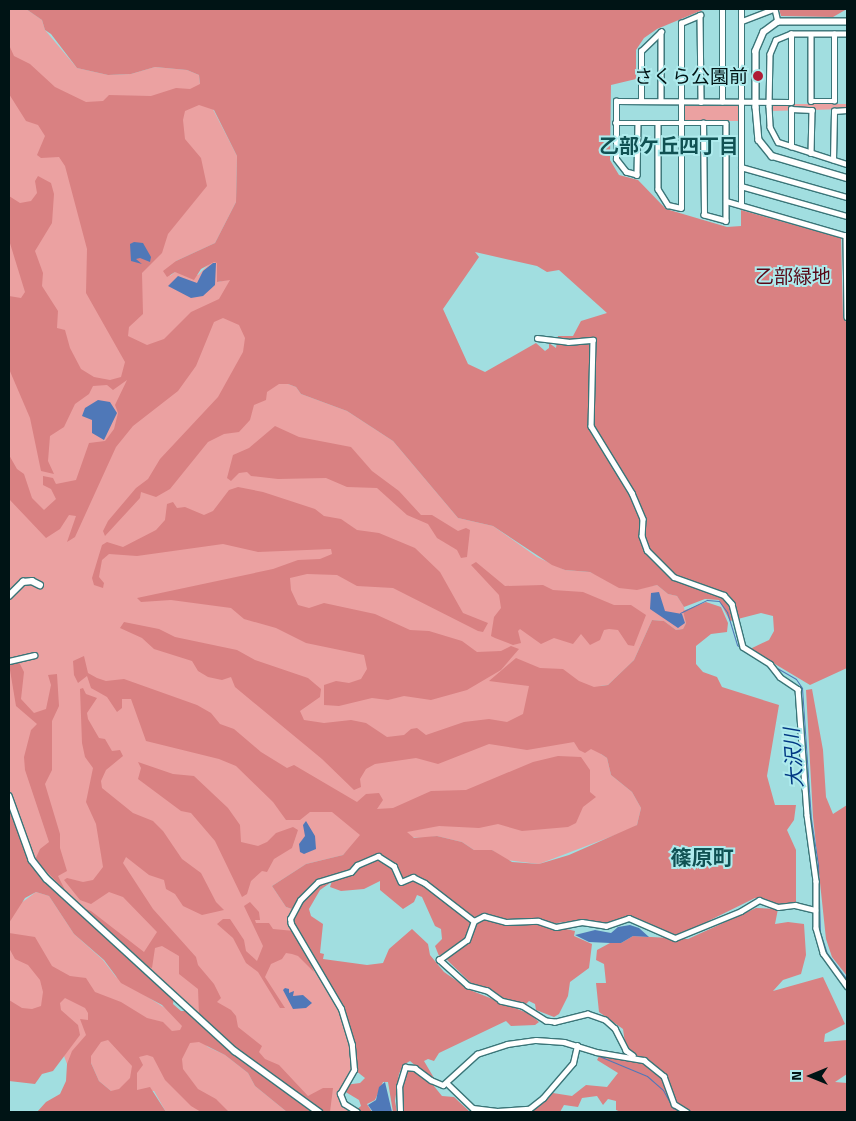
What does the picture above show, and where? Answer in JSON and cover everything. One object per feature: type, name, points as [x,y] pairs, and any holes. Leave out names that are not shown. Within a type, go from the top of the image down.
[{"type":"street","points":[[722,9],[722,102]]},
{"type":"street","points":[[741,205],[742,9]]},
{"type":"street","points":[[742,21],[774,9],[778,22]]},
{"type":"street","points":[[658,123],[658,188],[668,205],[680,208],[681,23],[700,15],[702,102]]},
{"type":"street","points":[[847,22],[778,22],[764,32],[757,46],[756,104],[759,140],[772,156],[847,178]]},
{"type":"street","points":[[641,101],[641,51],[661,32],[661,101]]},
{"type":"street","points":[[638,123],[637,175],[626,172],[616,159],[616,101],[742,102],[756,104],[791,102],[791,34]]},
{"type":"street","points":[[811,34],[811,101],[834,101],[834,34]]},
{"type":"street","points":[[847,34],[782,35],[772,46],[769,102],[772,136],[778,142],[847,164]]},
{"type":"street","points":[[791,147],[791,109],[812,110],[811,153]]},
{"type":"street","points":[[833,160],[834,111],[847,110]]},
{"type":"street","points":[[615,123],[638,123],[658,123],[681,123],[703,123],[726,123],[726,221],[704,215],[703,123]]},
{"type":"street","points":[[741,167],[846,196],[847,189]]},
{"type":"street","points":[[741,186],[847,216]]},
{"type":"street","points":[[726,201],[846,236],[847,317]]},
{"type":"street","points":[[537,338],[568,342],[593,340],[590,426],[632,492],[643,519],[642,536],[648,550],[674,576],[724,595],[732,604],[742,647],[793,684],[799,693],[807,815],[816,881],[815,910],[823,953],[847,986]]},
{"type":"street","points":[[9,596],[22,582],[32,581],[40,586]]},
{"type":"street","points":[[9,661],[34,655]]},
{"type":"street","points":[[9,796],[32,860],[47,879],[235,1051],[318,1112]]},
{"type":"street","points":[[357,1112],[344,1104],[340,1094],[354,1070],[352,1045],[341,1009],[291,924],[290,919],[300,900],[318,882],[351,872],[358,865],[378,856],[394,866],[401,882],[413,877],[425,883],[474,921]]},
{"type":"street","points":[[633,1056],[626,1050],[616,1029],[605,1020],[588,1014],[555,1022],[546,1021],[522,1006],[501,1001],[487,990],[473,988],[439,960],[449,950],[467,940],[474,921],[484,916],[506,922],[538,921],[556,927],[582,922],[606,926],[629,918],[675,938],[742,910],[759,900],[778,907],[795,905],[815,910]]},
{"type":"street","points":[[400,1112],[399,1087],[405,1067],[415,1068],[440,1085],[448,1084],[468,1060],[490,1049],[524,1041],[577,1045],[596,1052],[633,1056],[648,1062],[664,1076],[674,1104],[686,1112]]},
{"type":"street","points":[[448,1084],[473,1108],[497,1111],[529,1109],[543,1098],[573,1063],[577,1045]]},
{"type":"shaded area","points":[[9,9],[26,9],[42,20],[45,30],[77,68],[108,75],[131,74],[155,67],[187,70],[199,75],[200,84],[237,156],[236,202],[215,243],[176,261],[170,276],[175,272],[198,275],[211,262],[217,262],[218,282],[230,279],[288,384],[296,387],[301,394],[347,411],[393,441],[458,518],[493,526],[537,557],[565,570],[590,572],[629,589],[657,585],[668,594],[677,596],[684,607],[686,623],[683,629],[676,630],[664,621],[652,620],[634,660],[608,685],[600,686],[601,754],[607,758],[611,775],[632,792],[641,808],[637,825],[539,864],[505,860],[492,850],[474,850],[462,842],[437,836],[426,838],[361,836],[343,855],[306,864],[272,886],[286,907],[292,909],[290,922],[339,1007],[349,1041],[352,1070],[340,1090],[342,1101],[355,1112],[324,1112],[233,1047],[40,868],[22,836],[9,790]]},
{"type":"shaded area","points":[[771,104],[847,104],[847,109],[771,111]]},
{"type":"shaded area","points":[[684,106],[739,106],[739,121],[684,121]]},
{"type":"shaded area","points":[[36,892],[49,896],[74,934],[103,960],[116,977],[173,1013],[208,1047],[225,1055],[248,1073],[255,1086],[287,1112],[166,1112],[154,1091],[111,1091],[99,1081],[91,1063],[67,1064],[64,1056],[9,1000],[9,923],[17,906]]},
{"type":"green space","name":"乙部緑地","points":[[26,9],[705,9],[657,29],[644,38],[636,50],[636,79],[611,85],[610,160],[619,175],[638,180],[666,209],[727,227],[741,226],[741,210],[841,238],[843,318],[847,323],[847,668],[810,685],[750,649],[769,640],[774,631],[773,616],[761,613],[730,621],[719,600],[705,599],[684,607],[677,596],[668,594],[657,585],[637,590],[619,588],[590,572],[565,570],[552,565],[493,526],[458,518],[393,441],[347,411],[301,394],[296,387],[288,384],[279,384],[267,392],[266,400],[254,405],[250,420],[239,432],[224,434],[208,442],[170,489],[156,497],[141,492],[140,498],[105,536],[103,531],[108,521],[136,488],[148,479],[160,459],[218,397],[243,352],[245,338],[239,325],[223,318],[214,322],[196,366],[178,391],[133,426],[116,447],[75,537],[67,542],[76,516],[69,515],[60,529],[46,538],[9,499],[9,455],[17,469],[24,474],[32,498],[44,510],[56,499],[51,489],[43,485],[43,476],[53,478],[56,484],[76,480],[89,443],[105,441],[114,429],[118,413],[115,405],[127,380],[113,390],[107,385],[93,386],[89,394],[75,404],[64,427],[50,436],[48,461],[54,474],[41,471],[30,418],[9,369],[9,296],[21,298],[25,292],[9,240],[9,196],[20,203],[31,201],[37,193],[35,181],[38,176],[51,183],[54,194],[52,223],[35,251],[43,273],[42,286],[58,311],[57,328],[65,330],[70,348],[81,369],[94,377],[110,380],[121,377],[125,362],[86,293],[87,249],[65,166],[59,157],[41,158],[37,155],[45,136],[38,125],[26,121],[9,94],[9,45],[14,56],[30,64],[55,87],[86,102],[103,101],[109,95],[151,96],[176,88],[190,89],[200,84],[199,75],[187,70],[155,67],[131,74],[108,75],[77,68],[51,34],[45,30],[42,20]],"holes":[[[199,105],[214,110],[237,156],[236,202],[215,243],[176,261],[163,271],[167,277],[175,272],[194,280],[201,269],[214,262],[217,263],[217,282],[230,280],[219,299],[191,312],[164,339],[147,345],[128,336],[129,327],[143,314],[142,273],[162,253],[168,234],[207,186],[201,158],[185,139],[183,120],[185,111]],[[475,252],[537,266],[547,272],[559,270],[607,313],[581,321],[573,336],[558,336],[556,348],[549,343],[549,348],[545,351],[536,343],[485,372],[468,364],[443,309],[479,257]]]},
{"type":"green space","points":[[779,9],[847,9],[833,17],[781,16]]},
{"type":"green space","points":[[275,426],[299,437],[351,447],[372,471],[399,491],[421,515],[432,515],[458,531],[466,528],[470,530],[467,557],[461,558],[457,550],[437,538],[428,524],[407,515],[377,488],[347,487],[326,478],[278,479],[251,476],[247,472],[239,473],[231,481],[227,478],[233,455],[249,448]]},
{"type":"green space","points":[[238,487],[263,492],[315,509],[324,516],[341,519],[357,530],[379,533],[415,548],[440,572],[463,613],[488,623],[483,632],[478,631],[393,588],[357,586],[337,575],[307,574],[290,578],[291,590],[298,605],[309,608],[324,603],[375,614],[410,630],[429,631],[462,641],[477,652],[501,651],[511,646],[519,649],[501,670],[467,690],[431,700],[404,696],[388,700],[372,698],[339,706],[324,705],[324,685],[336,681],[349,683],[361,679],[367,669],[364,655],[306,643],[276,628],[244,619],[231,608],[171,600],[141,602],[137,598],[273,569],[298,560],[320,559],[332,554],[331,549],[258,552],[223,544],[137,556],[109,554],[102,560],[99,577],[104,583],[103,588],[94,585],[92,578],[102,545],[107,542],[123,547],[156,530],[165,520],[167,504],[173,502],[177,508],[185,507],[204,515],[213,511],[229,490]]},
{"type":"green space","points":[[476,562],[505,586],[543,585],[553,590],[583,592],[614,605],[631,605],[646,615],[634,646],[628,645],[618,630],[609,629],[604,630],[600,640],[590,645],[581,634],[573,644],[554,638],[541,644],[520,629],[518,631],[521,643],[513,645],[491,636],[494,617],[501,608],[499,595],[471,565]]},
{"type":"green space","points":[[706,602],[721,607],[728,623],[727,632],[711,634],[696,646],[696,664],[703,672],[717,677],[722,687],[779,705],[767,776],[775,805],[796,805],[794,820],[787,830],[796,850],[796,903],[777,906],[755,898],[678,936],[628,917],[605,925],[579,920],[550,924],[534,919],[501,920],[482,914],[474,918],[466,939],[439,956],[435,946],[442,939],[441,929],[435,926],[422,897],[417,895],[414,902],[403,909],[380,890],[380,881],[364,889],[341,891],[330,887],[332,881],[324,878],[303,894],[292,909],[286,907],[272,886],[306,864],[343,855],[360,835],[332,812],[310,812],[300,820],[286,820],[273,802],[236,766],[219,759],[146,741],[131,699],[122,699],[122,708],[117,712],[107,697],[91,688],[87,676],[78,683],[74,675],[73,661],[84,656],[88,673],[97,678],[106,681],[124,679],[197,705],[211,713],[220,724],[234,729],[261,752],[287,768],[294,765],[357,802],[366,794],[379,793],[383,800],[377,809],[393,808],[431,791],[466,790],[533,762],[558,756],[581,757],[590,770],[590,792],[596,797],[583,807],[576,823],[568,827],[522,831],[498,824],[479,828],[439,826],[407,832],[414,838],[437,836],[462,842],[474,850],[492,850],[512,862],[539,864],[569,855],[637,825],[641,808],[632,792],[611,775],[607,758],[601,754],[591,749],[585,753],[579,750],[574,742],[527,750],[489,744],[438,764],[416,758],[375,764],[366,769],[360,779],[361,787],[354,790],[322,759],[235,687],[231,677],[222,680],[208,677],[198,671],[192,661],[154,649],[142,638],[120,628],[124,622],[159,629],[175,637],[237,650],[255,660],[308,678],[321,689],[320,697],[300,711],[304,720],[324,723],[351,720],[366,723],[387,737],[404,735],[411,729],[417,728],[426,735],[464,722],[489,719],[507,722],[523,714],[529,686],[489,681],[516,658],[540,668],[563,669],[579,681],[594,687],[608,685],[634,660],[652,620],[664,621],[676,630],[683,629],[686,623],[683,611]]},
{"type":"green space","points":[[19,662],[24,672],[21,699],[34,713],[46,709],[51,685],[48,675],[57,674],[59,706],[52,721],[52,770],[45,784],[60,834],[60,848],[67,871],[58,876],[65,890],[35,860],[40,849],[49,842],[25,770],[24,757],[31,730],[37,724],[16,706],[9,664]]},
{"type":"green space","points":[[83,688],[86,694],[97,698],[87,713],[88,719],[99,738],[105,739],[112,751],[120,750],[123,756],[106,770],[101,781],[102,788],[133,813],[153,821],[163,831],[182,859],[201,873],[216,902],[224,910],[202,915],[183,906],[175,894],[166,889],[164,880],[149,875],[126,857],[123,863],[153,909],[196,957],[198,965],[214,984],[221,998],[217,1002],[231,1010],[236,1016],[238,1027],[262,1046],[259,1052],[265,1059],[279,1065],[308,1096],[323,1088],[333,1088],[330,1112],[324,1112],[293,1094],[233,1047],[199,1015],[198,989],[179,974],[179,956],[162,946],[155,948],[152,968],[146,966],[83,908],[91,911],[144,952],[157,932],[123,897],[109,892],[91,904],[80,900],[64,880],[67,878],[83,882],[93,880],[103,867],[96,824],[86,802],[93,768],[85,757],[82,743],[80,689]]},
{"type":"green space","points":[[812,689],[823,750],[826,797],[833,814],[847,805],[847,976],[832,957],[826,939],[813,817],[806,690]]},
{"type":"green space","points":[[138,762],[173,774],[194,776],[228,808],[240,825],[241,842],[258,846],[267,842],[276,833],[293,827],[298,830],[292,848],[274,859],[267,872],[262,871],[251,881],[247,894],[242,897],[215,841],[191,813],[181,811],[138,779],[141,768]]},
{"type":"green space","points":[[9,802],[20,839],[40,876],[174,998],[173,1004],[181,1011],[188,1011],[253,1069],[315,1112],[287,1112],[255,1086],[248,1073],[225,1055],[199,1042],[190,1043],[182,1059],[183,1069],[198,1089],[216,1099],[229,1112],[201,1112],[191,1106],[165,1080],[153,1057],[147,1055],[139,1057],[143,1065],[137,1073],[137,1090],[150,1087],[166,1112],[37,1112],[46,1102],[60,1094],[66,1081],[67,1064],[72,1051],[86,1035],[80,1019],[88,1020],[88,1013],[85,1008],[65,998],[60,1003],[61,1010],[78,1025],[80,1035],[53,1071],[42,1074],[35,1084],[9,1081],[9,1000],[22,1008],[32,1009],[41,1006],[43,992],[40,980],[28,965],[15,959],[9,948],[9,933],[35,937],[52,966],[70,976],[86,978],[95,992],[121,1002],[147,1018],[163,1022],[172,1031],[180,1030],[182,1026],[162,1005],[121,983],[104,960],[74,934],[49,896],[36,892],[25,898],[9,923]],"holes":[[[108,1040],[132,1066],[130,1078],[119,1089],[111,1091],[99,1081],[91,1063],[91,1056],[101,1042]]]},
{"type":"green space","points":[[323,882],[330,883],[320,890],[309,909],[311,916],[323,924],[320,953],[324,954],[323,959],[367,965],[383,963],[389,949],[412,929],[428,944],[430,955],[444,972],[470,990],[530,1014],[539,1022],[535,1025],[511,1026],[506,1021],[439,1053],[434,1061],[428,1059],[424,1061],[434,1078],[431,1079],[410,1061],[403,1065],[399,1074],[395,1101],[397,1112],[393,1112],[388,1082],[383,1082],[375,1100],[367,1104],[372,1112],[359,1112],[356,1110],[361,1106],[359,1100],[344,1091],[345,1085],[360,1083],[365,1078],[355,1070],[350,1032],[310,948],[292,923],[302,900]]},
{"type":"green space","points":[[250,902],[259,912],[260,920],[255,920],[256,923],[269,923],[273,929],[294,931],[304,945],[314,972],[298,956],[292,954],[286,953],[282,959],[271,964],[265,977],[285,1008],[280,1008],[258,972],[246,963],[233,938],[217,924],[223,919],[230,919],[244,940],[246,951],[257,961],[263,946],[244,906]]},
{"type":"green space","points":[[756,908],[778,909],[775,924],[788,922],[804,924],[806,955],[801,974],[783,980],[773,991],[823,977],[845,1024],[825,1034],[824,1042],[847,1040],[847,1074],[835,1082],[847,1083],[847,1112],[621,1112],[616,1110],[616,1101],[608,1099],[603,1105],[597,1096],[582,1098],[578,1107],[564,1105],[560,1112],[519,1112],[534,1109],[553,1093],[572,1096],[586,1085],[607,1087],[618,1073],[597,1060],[600,1054],[624,1056],[632,1061],[636,1057],[625,1043],[623,1029],[599,1012],[596,983],[606,983],[604,964],[596,960],[597,950],[610,943],[621,943],[633,936],[688,939]]},
{"type":"green space","points":[[483,918],[506,925],[540,923],[575,931],[574,936],[592,944],[589,968],[570,982],[568,996],[559,1014],[554,1017],[536,1010],[535,1004],[529,1001],[524,1006],[507,1002],[474,986],[446,959],[447,954],[464,944],[475,922]]},
{"type":"green space","points":[[412,1069],[429,1080],[442,1096],[454,1097],[470,1112],[402,1112],[400,1091],[406,1071]]},
{"type":"water","points":[[134,242],[143,243],[151,257],[150,262],[140,258],[136,259],[142,264],[131,261],[130,244]]},
{"type":"water","points":[[213,263],[216,263],[215,285],[203,296],[191,298],[168,286],[178,276],[197,283],[203,271]]},
{"type":"water","points":[[98,400],[110,402],[117,413],[104,440],[92,433],[92,420],[82,416],[85,408]]},
{"type":"water","points":[[659,592],[665,611],[682,614],[685,623],[678,628],[650,609],[651,593]]},
{"type":"water","points":[[306,821],[315,836],[316,849],[304,854],[300,852],[299,844],[305,836],[303,825]]},
{"type":"water","points":[[630,925],[639,928],[649,937],[633,936],[621,943],[610,943],[589,942],[575,935],[595,930],[611,933],[618,927]]},
{"type":"water","points":[[285,988],[289,989],[289,993],[294,991],[293,996],[303,995],[312,1003],[306,1008],[293,1009],[283,990]]},
{"type":"water","points":[[385,1082],[392,1112],[373,1112],[368,1105],[376,1100],[379,1087]]},
{"type":"waterway","name":"大沢川","points":[[680,613],[707,600],[719,601],[727,612],[737,645],[770,667]]},
{"type":"waterway","name":"大沢川","points":[[777,668],[796,679],[802,688],[811,819],[818,865],[820,932],[827,953],[847,980]]},
{"type":"waterway","points":[[599,1056],[647,1076],[663,1090],[673,1108],[682,1111]]},
{"type":"place","name":"さくら公園前","points":[[758,76]]},
{"type":"district","name":"乙部ケ丘四丁目","points":[[669,145]]},
{"type":"district","name":"篠原町","points":[[702,857]]}]
